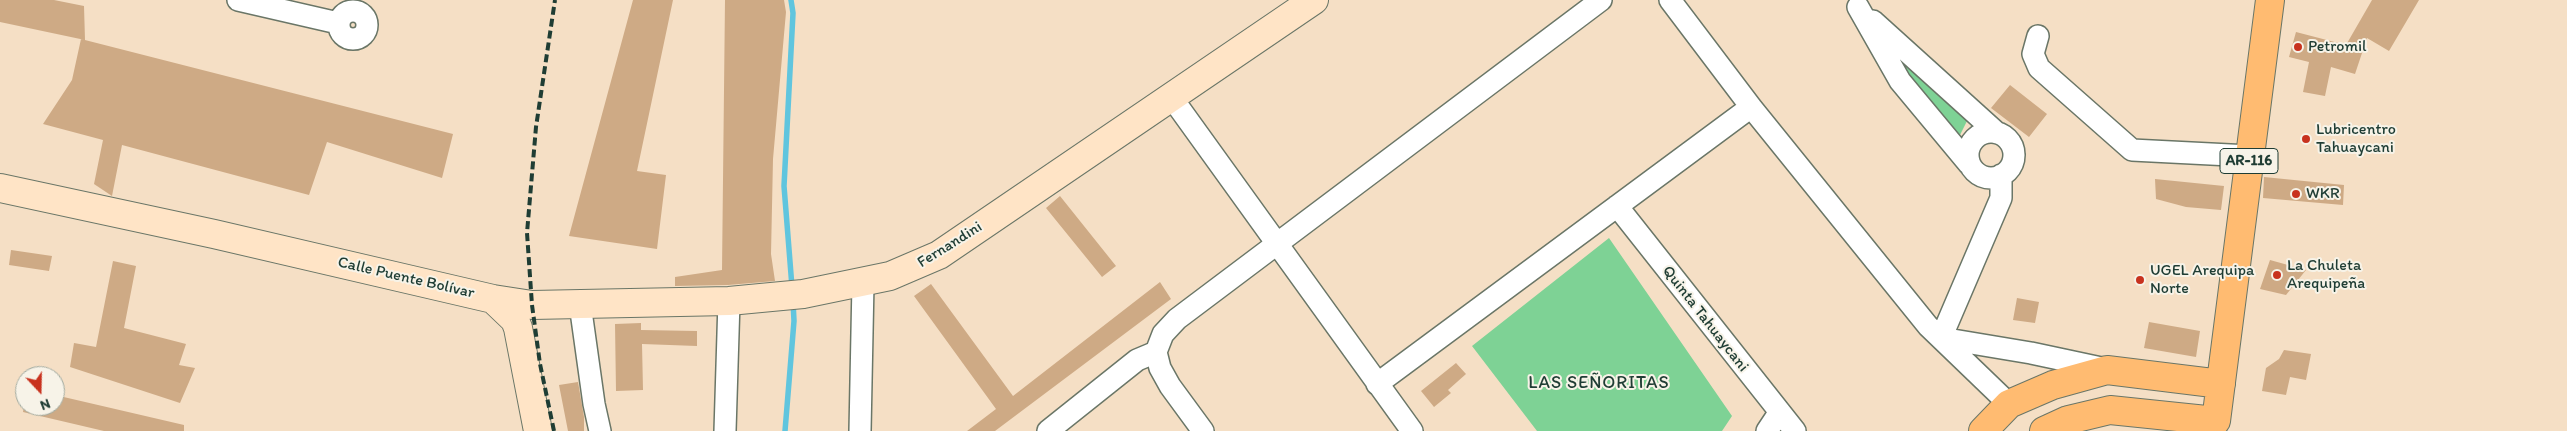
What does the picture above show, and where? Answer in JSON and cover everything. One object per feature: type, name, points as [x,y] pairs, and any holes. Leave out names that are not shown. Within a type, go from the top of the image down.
[{"type":"main road","name":"AR-116","points":[[2044,431],[2068,420],[2110,410],[2216,426],[2270,0]]},
{"type":"main road","points":[[1983,431],[2010,404],[2053,385],[2107,370],[2220,384]]},
{"type":"street","points":[[238,0],[338,23]]},
{"type":"street","name":"Fernandini","points":[[493,299],[532,305],[729,301],[791,296],[863,283],[890,276],[939,255],[1314,0]]},
{"type":"street","points":[[1203,431],[1170,386],[1160,368],[1156,352],[1163,334],[1177,319],[1601,0]]},
{"type":"street","points":[[1670,0],[1751,107],[1928,326],[2010,404]]},
{"type":"street","points":[[1858,7],[1997,133],[2009,141],[2014,156],[2012,164],[2002,175],[1986,178],[1973,170],[1900,81],[1858,7]]},
{"type":"street","points":[[2038,36],[2033,54],[2039,68],[2132,150],[2250,156]]},
{"type":"street","points":[[1172,98],[1412,431]]},
{"type":"street","points":[[1377,384],[1751,107]]},
{"type":"street","points":[[1969,164],[1967,156],[1971,142],[1983,133],[1997,133]]},
{"type":"street","points":[[1942,338],[2001,198],[2002,175]]},
{"type":"street","name":"Calle Puente Bolívar","points":[[0,188],[211,243]]},
{"type":"street","name":"Calle Puente Bolívar","points":[[0,204],[211,243],[493,299]]},
{"type":"street","name":"Quinta Tahuaycani","points":[[1617,206],[1795,431]]},
{"type":"street","points":[[860,431],[863,283]]},
{"type":"street","points":[[493,299],[515,320],[518,328],[538,431]]},
{"type":"street","points":[[725,431],[729,301]]},
{"type":"street","points":[[580,304],[592,394],[600,431]]},
{"type":"street","points":[[1942,338],[2031,353],[2107,370]]},
{"type":"street","points":[[1048,431],[1137,360],[1156,352]]},
{"type":"street","points":[[1767,431],[1779,413]]},
{"type":"green space","points":[[1893,48],[1970,115],[1956,143],[1889,60]]},
{"type":"green space","points":[[1609,238],[1732,416],[1722,431],[1537,431],[1472,346]]},
{"type":"building","points":[[0,0],[54,0],[84,6],[85,40],[0,22]]},
{"type":"building","points":[[633,0],[673,0],[637,171],[666,175],[657,249],[569,236]]},
{"type":"building","points":[[725,0],[784,0],[786,12],[773,159],[771,254],[775,281],[728,285],[675,286],[675,277],[722,270]]},
{"type":"building","points":[[2372,0],[2419,0],[2389,51],[2367,38],[2355,74],[2331,67],[2325,96],[2303,92],[2309,62],[2289,57],[2296,32],[2346,45]]},
{"type":"building","points":[[81,39],[453,134],[442,178],[327,142],[309,195],[122,145],[112,196],[94,184],[103,140],[43,124],[72,80]]},
{"type":"building","points":[[2010,85],[2047,114],[2029,137],[1991,108]]},
{"type":"building","points":[[2264,177],[2344,185],[2343,205],[2263,198]]},
{"type":"building","points":[[2155,179],[2224,186],[2221,210],[2186,207],[2156,199]]},
{"type":"building","points":[[1060,196],[1116,266],[1102,277],[1046,208]]},
{"type":"building","points":[[11,250],[52,256],[49,271],[9,265]]},
{"type":"building","points":[[2270,260],[2306,270],[2286,295],[2260,289]]},
{"type":"building","points":[[113,261],[136,266],[124,328],[186,344],[179,365],[195,368],[180,403],[70,367],[74,343],[96,347]]},
{"type":"building","points":[[1160,282],[1171,299],[995,431],[967,431],[996,409],[914,296],[931,284],[1013,396]]},
{"type":"building","points":[[2017,298],[2039,302],[2035,323],[2013,320]]},
{"type":"building","points":[[2149,322],[2200,331],[2196,357],[2144,348]]},
{"type":"building","points":[[641,323],[641,330],[697,331],[697,346],[642,344],[643,390],[616,391],[615,324]]},
{"type":"building","points":[[2284,350],[2311,354],[2306,380],[2290,377],[2286,395],[2262,391],[2266,368],[2279,359]]},
{"type":"building","points":[[1456,363],[1466,374],[1448,390],[1451,393],[1434,407],[1421,391]]},
{"type":"building","points":[[578,382],[584,417],[584,431],[568,431],[559,385]]},
{"type":"building","points":[[65,397],[184,425],[184,431],[104,431],[40,416],[65,416]]},
{"type":"waterway","points":[[791,0],[793,13],[784,186],[792,287]]},
{"type":"waterway","points":[[785,431],[794,321],[793,301]]},
{"type":"railway","points":[[554,431],[540,364],[532,305],[527,233],[536,127],[555,0]]},
{"type":"place","name":"Petromil","points":[[2298,47]]},
{"type":"place","name":"Lubricentro Tahuaycani","points":[[2306,139]]},
{"type":"place","name":"WKR","points":[[2296,194]]},
{"type":"place","name":"La Chuleta Arequipeña","points":[[2277,275]]},
{"type":"place","name":"UGEL Arequipa Norte","points":[[2140,280]]},
{"type":"district","name":"LAS SEÑORITAS","points":[[1599,383]]}]
